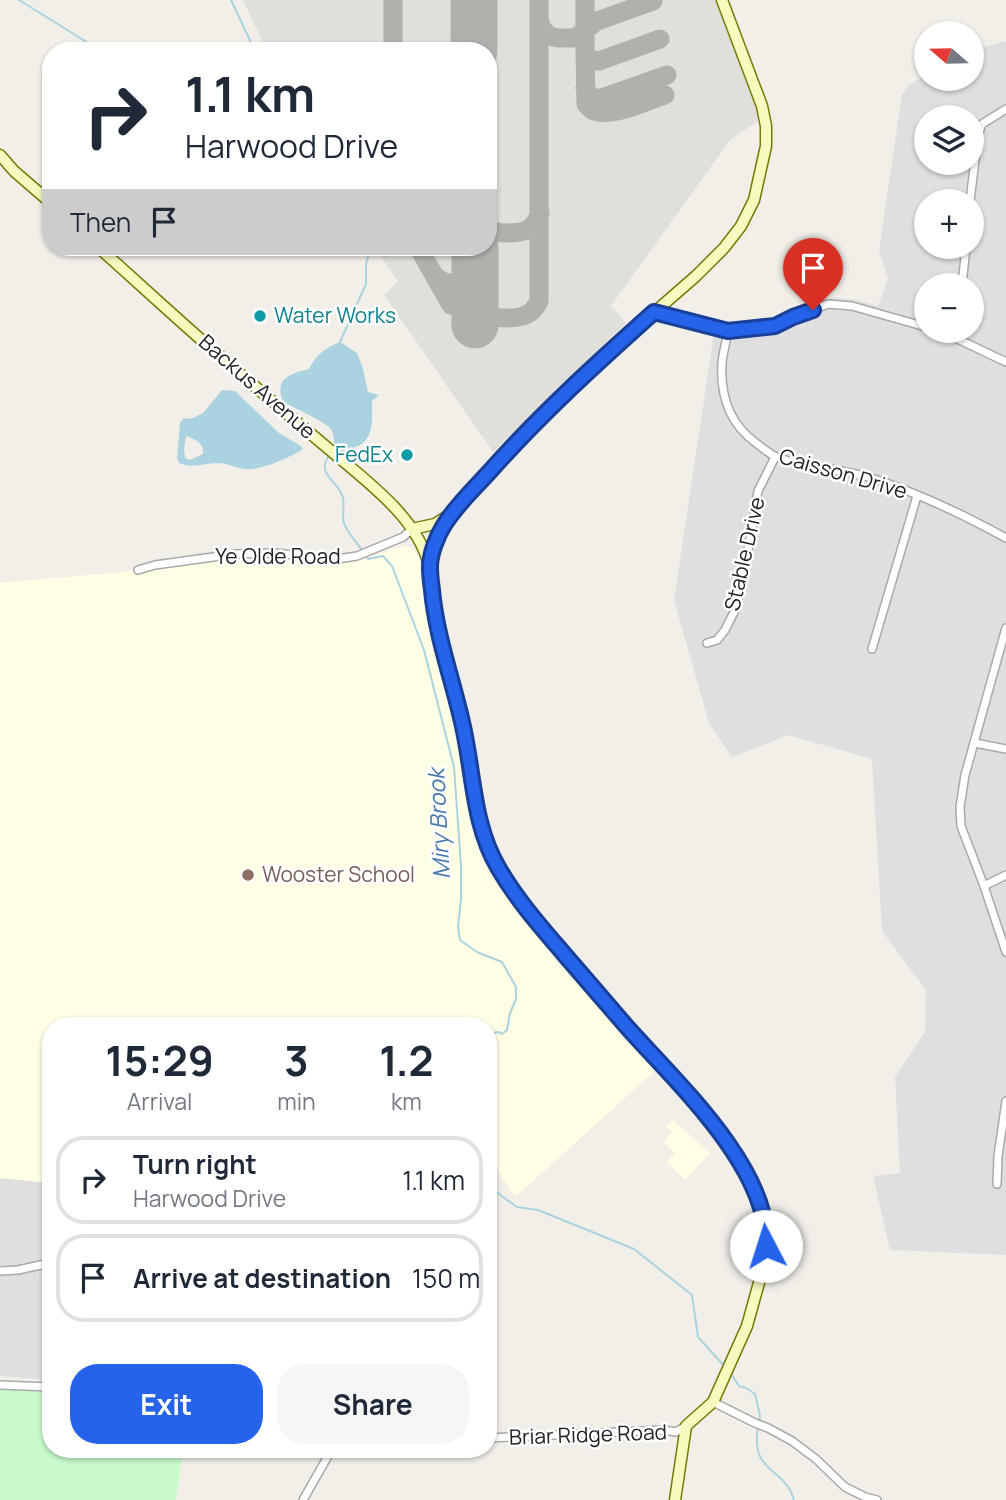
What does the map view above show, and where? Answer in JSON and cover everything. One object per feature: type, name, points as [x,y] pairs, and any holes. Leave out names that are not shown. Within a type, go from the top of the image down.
[{"type":"main road","points":[[675,1500],[686,1426],[713,1402],[747,1326],[765,1261],[767,1231],[761,1204],[728,1144],[706,1115],[550,937],[510,887],[493,859],[477,814],[467,741],[436,622],[429,565],[437,540],[452,513],[544,414],[603,357],[705,267],[741,226],[754,200],[762,168],[766,126],[762,106],[722,0]]},
{"type":"main road","points":[[0,155],[42,195]]},
{"type":"main road","name":"Backus Avenue","points":[[108,256],[387,501],[412,529],[426,552],[429,565]]},
{"type":"main road","points":[[412,529],[435,524],[452,513]]},
{"type":"street","points":[[971,189],[978,135],[982,124],[1006,109]]},
{"type":"street","points":[[654,312],[728,331],[775,326],[828,304],[852,306],[914,324]]},
{"type":"street","name":"Caisson Drive","points":[[728,331],[722,363],[728,412],[752,441],[775,457],[868,477],[976,522],[1006,538]]},
{"type":"street","points":[[967,343],[1006,362]]},
{"type":"street","name":"Stable Drive","points":[[707,643],[717,640],[734,612],[742,584],[758,491],[775,457]]},
{"type":"street","points":[[872,649],[917,496]]},
{"type":"street","name":"Ye Olde Road","points":[[138,570],[235,554],[273,553],[337,559],[369,552],[403,537],[412,529]]},
{"type":"street","points":[[1006,628],[965,775],[960,807],[961,827],[985,886],[1006,952]]},
{"type":"street","points":[[975,743],[1006,749]]},
{"type":"street","points":[[985,886],[1006,875]]},
{"type":"street","points":[[997,1184],[1006,1101]]},
{"type":"street","points":[[0,1271],[42,1265]]},
{"type":"street","points":[[0,1385],[42,1387]]},
{"type":"street","points":[[713,1402],[792,1441],[816,1458],[845,1487],[877,1500]]},
{"type":"street","name":"Briar Ridge Road","points":[[497,1438],[664,1430],[676,1432],[686,1426]]},
{"type":"street","points":[[303,1500],[327,1458]]},
{"type":"shaded area","points":[[243,0],[725,0],[764,117],[730,140],[611,306],[626,323],[493,452],[384,295],[398,281],[380,256],[497,256],[497,42],[263,42]]},
{"type":"shaded area","points":[[1006,41],[1006,1255],[890,1250],[873,1176],[900,1173],[895,1077],[925,1032],[926,990],[882,931],[872,759],[788,735],[732,757],[709,723],[674,600],[715,326],[765,322],[822,299],[857,300],[878,306],[888,279],[879,250],[902,94],[914,82],[914,91],[984,91],[984,47]]},
{"type":"shaded area","name":"Wooster School","points":[[404,546],[414,550],[419,559],[425,609],[461,750],[471,815],[489,863],[530,921],[657,1069],[515,1197],[497,1169],[497,1017],[42,1017],[42,1182],[0,1178],[0,583],[251,558],[349,563]]},
{"type":"shaded area","points":[[673,1120],[710,1153],[685,1180],[667,1162],[675,1153],[664,1142],[672,1132],[666,1127]]},
{"type":"shaded area","points":[[0,1178],[42,1182],[42,1379],[0,1376]]},
{"type":"green space","points":[[0,1389],[42,1391],[42,1458],[182,1458],[176,1500],[0,1500]]},
{"type":"water","points":[[340,342],[357,353],[368,392],[379,395],[372,401],[372,423],[367,438],[362,444],[342,453],[334,446],[330,428],[283,402],[280,388],[285,379],[309,369],[322,352]]},
{"type":"water","points":[[222,390],[235,391],[279,433],[303,449],[275,463],[251,469],[222,463],[194,466],[179,463],[180,423],[183,419],[203,413]],"holes":[[[186,436],[199,442],[203,454],[190,460],[185,458]]]},
{"type":"waterway","name":"Miry Brook","points":[[19,0],[87,42]]},
{"type":"waterway","name":"Miry Brook","points":[[231,0],[251,42]]},
{"type":"waterway","name":"Miry Brook","points":[[340,342],[366,284],[368,256]]},
{"type":"waterway","name":"Miry Brook","points":[[329,456],[326,472],[342,495],[345,527],[363,552]]},
{"type":"waterway","name":"Miry Brook","points":[[366,556],[368,559],[383,556],[392,566],[424,650],[454,767],[461,866],[458,927],[460,940],[477,952],[502,962],[516,987],[516,999],[507,1030],[502,1034],[497,1032]]},
{"type":"waterway","name":"Miry Brook","points":[[497,1193],[517,1207],[538,1210],[634,1249],[692,1295],[698,1337],[725,1367]]},
{"type":"waterway","name":"Miry Brook","points":[[731,1374],[739,1386],[755,1394],[759,1422]]},
{"type":"waterway","name":"Miry Brook","points":[[758,1427],[757,1442],[763,1462],[783,1481],[794,1500]]},
{"type":"taxiway","points":[[393,0],[393,42]]},
{"type":"taxiway","points":[[475,297],[487,313],[499,318],[526,315],[539,301],[539,0]]},
{"type":"taxiway","points":[[585,0],[585,52],[591,60],[599,61],[660,39]]},
{"type":"taxiway","points":[[539,21],[550,36],[575,38],[597,21],[653,1]]},
{"type":"taxiway","points":[[585,52],[586,104],[593,111],[620,111],[665,95]]},
{"type":"taxiway","points":[[585,88],[590,96],[599,99],[667,75]]},
{"type":"taxiway","points":[[497,232],[523,231],[534,224],[540,213]]},
{"type":"taxiway","points":[[423,256],[451,305]]},
{"type":"taxiway","points":[[435,276],[449,283],[460,280],[469,270],[475,256]]},
{"type":"runway","points":[[474,0],[474,42]]},
{"type":"runway","points":[[475,256],[475,325]]},
{"type":"place","name":"Water Works","points":[[260,316]]},
{"type":"place","name":"FedEx","points":[[407,455]]},
{"type":"place","name":"Wooster School","points":[[248,875]]},
{"type":"route","points":[[766,1246],[767,1231],[761,1204],[728,1144],[706,1115],[537,922],[497,867],[485,842],[477,814],[467,741],[436,622],[429,565],[443,526],[452,513],[539,419],[654,312],[728,331],[775,326],[813,310]]}]
